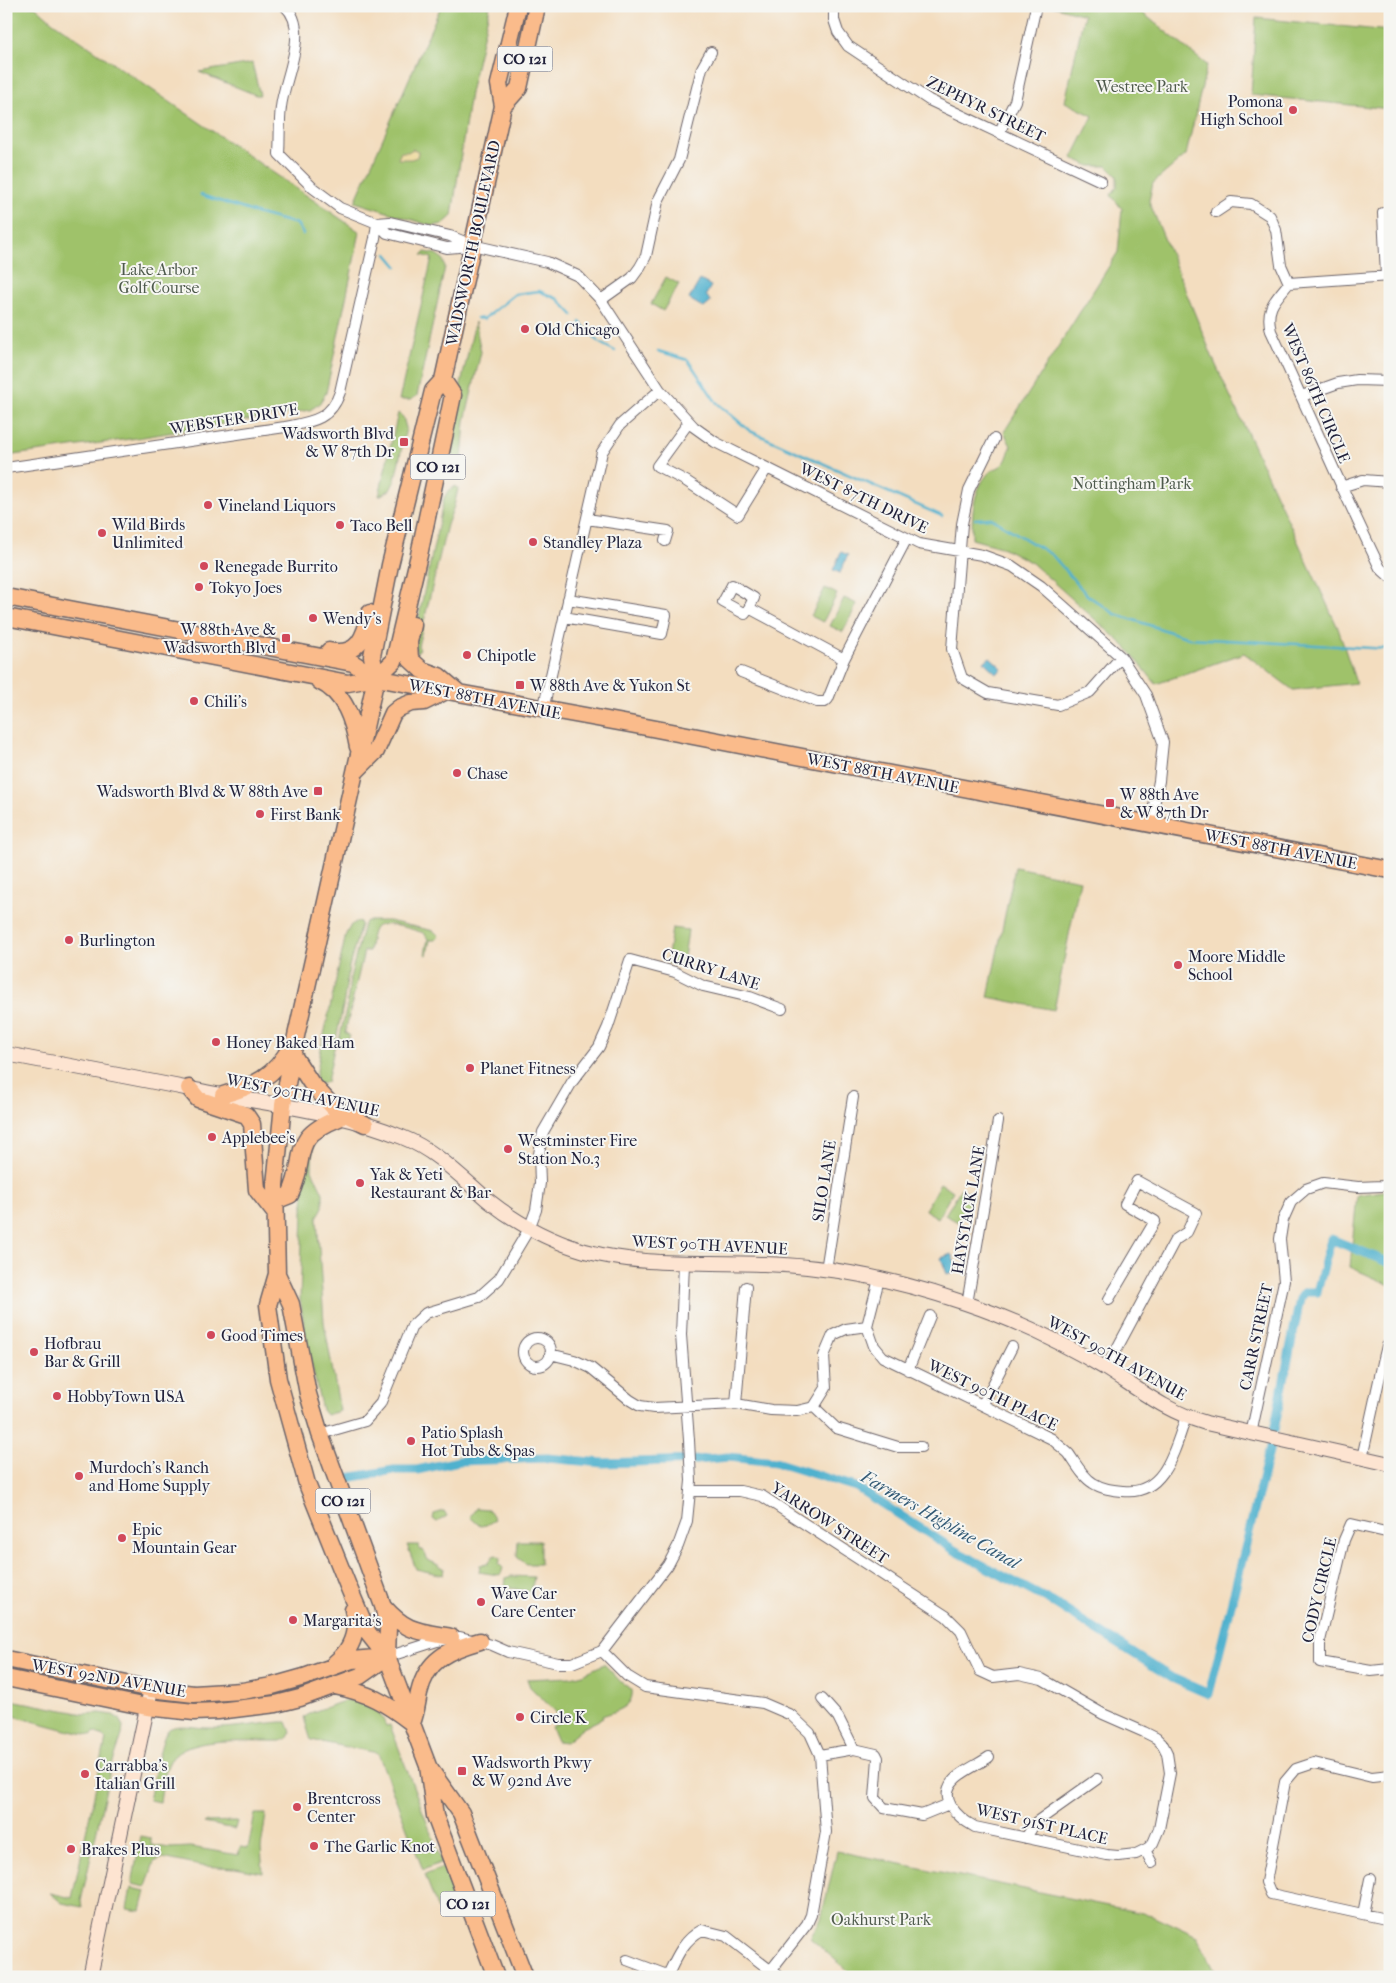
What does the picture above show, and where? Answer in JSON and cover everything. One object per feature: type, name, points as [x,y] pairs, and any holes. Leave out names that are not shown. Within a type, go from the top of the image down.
[{"type":"main road","name":"WADSWORTH BOULEVARD","points":[[283,1105],[296,1036],[376,678],[372,656],[390,565],[433,391],[443,380],[503,106],[499,84],[518,6]]},
{"type":"main road","name":"WADSWORTH BOULEVARD","points":[[503,106],[519,88],[537,6]]},
{"type":"main road","name":"CO 121","points":[[376,678],[394,661],[408,602],[453,395],[443,380]]},
{"type":"main road","points":[[302,654],[316,649],[337,653],[349,651],[362,640],[365,634],[377,578],[390,565]]},
{"type":"main road","name":"WEST 88TH AVENUE","points":[[6,597],[353,663],[376,678]]},
{"type":"main road","points":[[355,772],[376,750],[393,713],[411,703],[424,702],[452,692],[439,676],[422,670],[410,659],[409,642],[416,613],[408,602]]},
{"type":"main road","name":"WEST 88TH AVENUE","points":[[6,616],[348,683],[376,678],[543,710],[646,727],[1390,870]]},
{"type":"main road","points":[[308,675],[328,685],[341,697],[354,726],[359,754]]},
{"type":"main road","points":[[223,1095],[249,1087],[266,1078],[284,1060],[296,1036]]},
{"type":"main road","points":[[293,1056],[311,1083],[334,1108],[365,1124]]},
{"type":"main road","points":[[189,1088],[198,1099],[246,1115],[252,1124],[257,1190],[275,1207],[290,1196],[295,1184],[305,1140],[324,1124],[339,1118]]},
{"type":"main road","name":"CO 121","points":[[283,1105],[277,1161],[275,1207],[277,1274],[268,1305],[278,1379],[307,1484],[368,1633],[387,1657],[428,1766],[435,1816],[496,1977]]},
{"type":"main road","name":"CO 121","points":[[277,1274],[291,1304],[308,1394],[320,1434],[383,1606],[388,1627],[387,1657]]},
{"type":"main road","points":[[331,1667],[347,1653],[355,1635],[355,1617],[348,1586]]},
{"type":"main road","points":[[383,1606],[400,1624],[412,1630],[451,1637]]},
{"type":"main road","points":[[335,1686],[369,1695],[390,1706],[412,1723],[424,1676],[430,1665],[462,1646],[480,1641]]},
{"type":"main road","name":"WEST 92ND AVENUE","points":[[6,1659],[151,1689],[194,1694],[242,1691],[272,1686],[352,1660],[387,1657]]},
{"type":"main road","name":"WEST 92ND AVENUE","points":[[6,1678],[147,1707],[194,1712],[245,1709],[292,1700],[360,1676],[387,1657]]},
{"type":"main road","name":"CO 121","points":[[428,1766],[461,1813],[525,1977]]},
{"type":"street","name":"WEST 87TH DRIVE","points":[[285,6],[289,10],[296,26],[296,41],[281,106],[279,154],[313,188],[340,208],[377,223],[390,222],[450,236],[472,246],[547,262],[578,276],[601,300],[660,390],[689,422],[715,442],[919,544],[982,555],[1012,566],[1041,586],[1121,658],[1146,695],[1163,742],[1159,781],[1150,825]]},
{"type":"street","name":"ZEPHYR STREET","points":[[834,6],[834,20],[838,32],[848,46],[929,100],[1102,181]]},
{"type":"street","points":[[999,133],[1015,101],[1036,6]]},
{"type":"street","points":[[601,300],[632,278],[646,256],[658,201],[680,160],[702,68],[711,52]]},
{"type":"street","points":[[1216,212],[1231,202],[1251,204],[1270,216],[1276,230],[1282,265],[1289,283],[1388,276],[1384,213]]},
{"type":"street","name":"WEBSTER DRIVE","points":[[6,468],[285,427],[312,422],[326,415],[332,409],[340,392],[376,238],[377,223]]},
{"type":"street","name":"WEST 86TH CIRCLE","points":[[1289,283],[1274,301],[1270,310],[1269,321],[1271,331],[1302,396],[1341,488],[1380,568],[1390,577]]},
{"type":"street","points":[[1302,396],[1338,383],[1357,380],[1390,381]]},
{"type":"street","points":[[543,710],[602,452],[620,424],[660,390]]},
{"type":"street","points":[[689,422],[657,466],[694,486],[738,515],[766,468]]},
{"type":"street","points":[[994,439],[969,490],[963,514],[952,649],[962,678],[988,693],[1058,704],[1090,692],[1121,658]]},
{"type":"street","points":[[1341,488],[1363,480],[1390,482]]},
{"type":"street","points":[[587,519],[668,531],[664,541]]},
{"type":"street","points":[[741,672],[821,703],[828,699],[844,659],[907,538]]},
{"type":"street","points":[[564,617],[662,634],[666,615],[568,599]]},
{"type":"street","points":[[749,608],[844,659]]},
{"type":"street","name":"CURRY LANE","points":[[529,1229],[536,1210],[540,1183],[539,1154],[542,1132],[572,1082],[599,1047],[608,1027],[630,960],[675,972],[704,986],[750,997],[782,1009]]},
{"type":"street","name":"WEST 90TH AVENUE","points":[[6,1054],[283,1105],[365,1124],[400,1136],[424,1147],[444,1160],[492,1203],[529,1229],[551,1240],[589,1252],[636,1260],[684,1264],[764,1264],[826,1270],[879,1279],[967,1304],[1047,1338],[1106,1369],[1162,1406],[1186,1417],[1251,1434],[1390,1464]]},
{"type":"street","name":"SILO LANE","points":[[826,1270],[853,1097]]},
{"type":"street","name":"HAYSTACK LANE","points":[[967,1304],[998,1121]]},
{"type":"street","points":[[1106,1369],[1175,1240],[1187,1232],[1196,1213],[1137,1181],[1125,1204],[1155,1221],[1109,1299]]},
{"type":"street","name":"CARR STREET","points":[[1251,1434],[1284,1281],[1280,1240],[1283,1220],[1291,1202],[1306,1189],[1323,1183],[1358,1187],[1390,1184]]},
{"type":"street","points":[[320,1434],[365,1421],[380,1404],[412,1326],[426,1313],[479,1297],[499,1279],[529,1229]]},
{"type":"street","points":[[626,1960],[667,1976],[681,1947],[702,1927],[726,1936],[775,1974],[811,1915],[826,1832],[820,1755],[810,1733],[791,1715],[763,1704],[645,1687],[627,1676],[602,1652],[673,1557],[687,1521],[690,1491],[690,1452],[681,1335],[684,1264]]},
{"type":"street","points":[[550,1354],[574,1360],[591,1368],[640,1406],[654,1408],[736,1404],[771,1410],[797,1411],[814,1407],[826,1388],[824,1356],[833,1335],[846,1329],[867,1326],[879,1279]]},
{"type":"street","points":[[736,1404],[746,1287]]},
{"type":"street","points":[[908,1370],[930,1316]]},
{"type":"street","name":"WEST 90TH PLACE","points":[[867,1326],[874,1346],[883,1356],[908,1370],[983,1404],[1052,1439],[1093,1483],[1102,1487],[1128,1492],[1150,1486],[1166,1469],[1186,1417]]},
{"type":"street","points":[[983,1404],[1012,1346]]},
{"type":"street","points":[[1362,1458],[1388,1346]]},
{"type":"street","points":[[814,1407],[836,1428],[898,1447],[921,1447]]},
{"type":"street","name":"YARROW STREET","points":[[690,1491],[740,1491],[762,1496],[946,1616],[961,1631],[983,1674],[993,1677],[1019,1674],[1042,1680],[1103,1714],[1156,1738],[1163,1745],[1167,1753],[1170,1773],[1167,1797],[1159,1829],[1153,1843],[1140,1852]]},
{"type":"street","name":"CODY CIRCLE","points":[[1390,1533],[1351,1524],[1344,1540],[1320,1640],[1320,1662],[1371,1672],[1390,1669]]},
{"type":"street","name":"WEST 92ND AVENUE","points":[[387,1657],[451,1637],[480,1641],[508,1652],[558,1663],[572,1663],[602,1652]]},
{"type":"street","points":[[90,1977],[151,1689]]},
{"type":"street","points":[[822,1699],[838,1717],[854,1749]]},
{"type":"street","points":[[820,1755],[854,1749],[872,1752],[878,1758],[875,1798],[884,1808],[922,1815],[949,1804],[948,1793],[956,1778],[990,1757]]},
{"type":"street","points":[[1390,1775],[1372,1777],[1314,1763],[1296,1769],[1285,1782],[1266,1882],[1272,1894],[1390,1920]]},
{"type":"street","points":[[1026,1838],[1035,1823],[1097,1779]]},
{"type":"street","name":"WEST 91ST PLACE","points":[[949,1804],[961,1818],[975,1827],[1107,1855],[1118,1856],[1140,1852]]},
{"type":"street","points":[[1140,1852],[1152,1863]]},
{"type":"street","points":[[1363,1914],[1370,1879]]},
{"type":"green space","name":"Lake Arbor Golf Course","points":[[6,6],[35,6],[53,22],[360,232],[326,393],[319,404],[310,410],[137,438],[6,456]]},
{"type":"green space","points":[[441,6],[490,6],[470,93],[452,216],[443,224],[432,226],[355,202]]},
{"type":"green space","name":"Nottingham Park","points":[[1053,6],[1134,6],[1207,65],[1186,155],[1153,183],[1149,201],[1214,361],[1338,628],[1356,683],[1293,690],[1244,653],[1156,684],[1127,648],[1032,563],[1004,548],[972,539],[973,514],[978,490],[989,473],[1004,463],[1011,446],[1004,432],[1118,252],[1122,209],[1111,195],[1117,187],[1117,176],[1107,166],[1090,166],[1072,158],[1093,116],[1065,102],[1084,15]]},
{"type":"green space","points":[[1256,18],[1390,31],[1390,109],[1251,95]]},
{"type":"green space","points":[[252,63],[260,95],[199,72]]},
{"type":"green space","points":[[425,252],[436,254],[443,259],[445,267],[417,396],[410,400],[399,400],[432,258],[422,255]]},
{"type":"green space","points":[[666,277],[679,284],[663,311],[651,304]]},
{"type":"green space","points":[[475,322],[481,352],[465,421],[462,460],[460,462],[450,451],[449,437]]},
{"type":"green space","points":[[398,413],[403,417],[406,428],[395,480],[390,490],[379,496]]},
{"type":"green space","points":[[456,486],[458,489],[454,506],[447,525],[418,646],[420,649],[416,653],[414,639],[444,498],[448,491]]},
{"type":"green space","points":[[825,588],[837,594],[823,622],[811,616]]},
{"type":"green space","points":[[844,598],[857,604],[843,632],[830,626]]},
{"type":"green space","points":[[1015,867],[1080,880],[1054,1010],[988,997]]},
{"type":"green space","points":[[359,921],[361,924],[349,967],[327,1082],[321,1084],[317,1083],[316,1076],[346,934],[351,925]]},
{"type":"green space","points":[[367,921],[389,921],[434,931],[439,936],[436,940],[430,940],[427,955],[425,954],[428,939],[424,933],[391,925],[375,928],[369,951],[364,951],[345,1033],[349,1035],[347,1042],[339,1040],[347,1006],[350,978],[364,924]]},
{"type":"green space","points":[[672,928],[688,930],[683,965],[667,963]]},
{"type":"green space","points":[[313,1142],[312,1170],[323,1193],[323,1207],[317,1218],[324,1322],[340,1411],[326,1415],[322,1410],[307,1344],[300,1300],[305,1154]]},
{"type":"green space","points":[[940,1183],[953,1191],[938,1218],[925,1210]]},
{"type":"green space","points":[[961,1188],[974,1195],[958,1222],[945,1215]]},
{"type":"green space","points":[[1390,1190],[1390,1285],[1350,1267],[1357,1195]]},
{"type":"green space","points":[[476,1508],[488,1509],[495,1520],[480,1526],[470,1517]]},
{"type":"green space","points":[[444,1511],[447,1516],[437,1522],[433,1519],[434,1514]]},
{"type":"green space","points":[[518,1541],[540,1541],[540,1564],[526,1564],[517,1557]]},
{"type":"green space","points":[[407,1545],[419,1545],[420,1550],[423,1550],[428,1560],[444,1568],[443,1575],[416,1569]]},
{"type":"green space","points":[[496,1555],[501,1558],[499,1564],[503,1568],[501,1574],[479,1572],[480,1565],[488,1564],[493,1556]]},
{"type":"green space","points":[[511,1576],[534,1577],[531,1592],[505,1587],[506,1578]]},
{"type":"green space","points":[[604,1664],[621,1682],[632,1690],[630,1701],[623,1708],[602,1716],[603,1718],[583,1728],[566,1742],[557,1741],[551,1727],[559,1723],[556,1712],[530,1687],[527,1679],[571,1677],[583,1674]]},
{"type":"green space","points":[[6,1699],[84,1714],[100,1713],[113,1715],[118,1718],[123,1726],[122,1735],[110,1771],[81,1901],[82,1907],[62,1903],[50,1893],[72,1898],[106,1739],[95,1732],[91,1735],[70,1731],[6,1714]]},
{"type":"green space","points":[[353,1700],[374,1708],[381,1715],[386,1726],[390,1725],[442,1862],[423,1870],[378,1753],[311,1740],[304,1718],[310,1713],[344,1701]]},
{"type":"green space","points":[[287,1722],[291,1732],[287,1739],[281,1741],[221,1741],[205,1743],[179,1752],[168,1765],[163,1781],[160,1802],[149,1800],[160,1750],[169,1729],[183,1726],[226,1728]]},
{"type":"green space","points":[[255,1814],[266,1814],[261,1848],[263,1873],[235,1868],[201,1866],[163,1858],[154,1862],[146,1887],[132,1884],[141,1836],[151,1838],[151,1845],[170,1848],[191,1847],[238,1855],[240,1847],[248,1848]]},
{"type":"green space","points":[[237,1821],[235,1829],[204,1823],[205,1822]]},
{"type":"green space","name":"Oakhurst Park","points":[[837,1851],[1152,1915],[1197,1936],[1218,1977],[855,1977],[810,1938],[821,1919]]},
{"type":"green space","points":[[444,1867],[458,1904],[439,1912],[425,1875]]},
{"type":"green space","points":[[131,1888],[146,1891],[141,1911],[127,1909]]},
{"type":"sand","points":[[413,149],[418,151],[417,157],[398,159],[401,152],[408,152]]},
{"type":"water","points":[[700,280],[711,286],[706,295],[711,302],[704,308],[689,299]]},
{"type":"water","points":[[841,552],[848,555],[840,573],[833,570]]},
{"type":"water","points":[[990,657],[1002,668],[997,674],[984,662]]},
{"type":"water","points":[[951,1254],[958,1270],[947,1274],[941,1258]]},
{"type":"waterway","points":[[201,195],[297,224],[303,234]]},
{"type":"waterway","points":[[387,254],[397,266]]},
{"type":"waterway","points":[[477,318],[484,319],[515,294],[539,291],[558,299],[573,315]]},
{"type":"waterway","points":[[580,322],[598,342],[615,351]]},
{"type":"waterway","points":[[658,351],[688,360],[716,402],[750,431],[942,516]]},
{"type":"waterway","points":[[975,519],[991,518],[1052,555],[1087,595],[1115,614],[1189,638],[1390,649]]},
{"type":"waterway","name":"Farmers Highline Canal","points":[[1274,1430],[1300,1299],[1305,1292],[1317,1292],[1331,1239],[1390,1263]]},
{"type":"waterway","name":"Farmers Highline Canal","points":[[347,1478],[394,1470],[417,1470],[459,1461],[547,1458],[603,1463],[697,1460],[728,1457],[775,1462],[856,1487],[956,1551],[1054,1603],[1172,1678],[1209,1694],[1270,1447]]},
{"type":"place","name":"Pomona High School","points":[[1293,110]]},
{"type":"place","name":"Old Chicago","points":[[525,329]]},
{"type":"place","name":"Wadsworth Blvd & W 87th Dr","points":[[404,442]]},
{"type":"place","name":"Vineland Liquors","points":[[208,505]]},
{"type":"place","name":"Taco Bell","points":[[340,525]]},
{"type":"place","name":"Wild Birds Unlimited","points":[[102,533]]},
{"type":"place","name":"Standley Plaza","points":[[533,542]]},
{"type":"place","name":"Renegade Burrito","points":[[204,566]]},
{"type":"place","name":"Tokyo Joes","points":[[199,587]]},
{"type":"place","name":"Wendy's","points":[[313,618]]},
{"type":"place","name":"W 88th Ave & Wadsworth Blvd","points":[[286,638]]},
{"type":"place","name":"Chipotle","points":[[467,655]]},
{"type":"place","name":"W 88th Ave & Yukon St","points":[[520,685]]},
{"type":"place","name":"Chili's","points":[[194,701]]},
{"type":"place","name":"Chase","points":[[457,773]]},
{"type":"place","name":"Wadsworth Blvd & W 88th Ave","points":[[318,791]]},
{"type":"place","name":"W 88th Ave & W 87th Dr","points":[[1110,803]]},
{"type":"place","name":"First Bank","points":[[260,814]]},
{"type":"place","name":"Burlington","points":[[69,940]]},
{"type":"place","name":"Moore Middle School","points":[[1178,965]]},
{"type":"place","name":"Honey Baked Ham","points":[[216,1042]]},
{"type":"place","name":"Planet Fitness","points":[[470,1068]]},
{"type":"place","name":"Applebee's","points":[[212,1137]]},
{"type":"place","name":"Westminster Fire Station No.3","points":[[508,1149]]},
{"type":"place","name":"Yak & Yeti Restaurant & Bar","points":[[360,1183]]},
{"type":"place","name":"Good Times","points":[[211,1335]]},
{"type":"place","name":"Hofbrau Bar & Grill","points":[[34,1352]]},
{"type":"place","name":"HobbyTown USA","points":[[57,1396]]},
{"type":"place","name":"Patio Splash Hot Tubs & Spas","points":[[411,1441]]},
{"type":"place","name":"Murdoch's Ranch and Home Supply","points":[[79,1476]]},
{"type":"place","name":"Epic Mountain Gear","points":[[122,1538]]},
{"type":"place","name":"Wave Car Care Center","points":[[481,1602]]},
{"type":"place","name":"Margarita's","points":[[293,1620]]},
{"type":"place","name":"Circle K","points":[[520,1717]]},
{"type":"place","name":"Wadsworth Pkwy & W 92nd Ave","points":[[462,1771]]},
{"type":"place","name":"Carrabba's Italian Grill","points":[[85,1774]]},
{"type":"place","name":"Brentcross Center","points":[[297,1807]]},
{"type":"place","name":"The Garlic Knot","points":[[314,1846]]},
{"type":"place","name":"Brakes Plus","points":[[71,1849]]},
{"type":"park label","name":"Westree Park","points":[[1142,86]]}]
